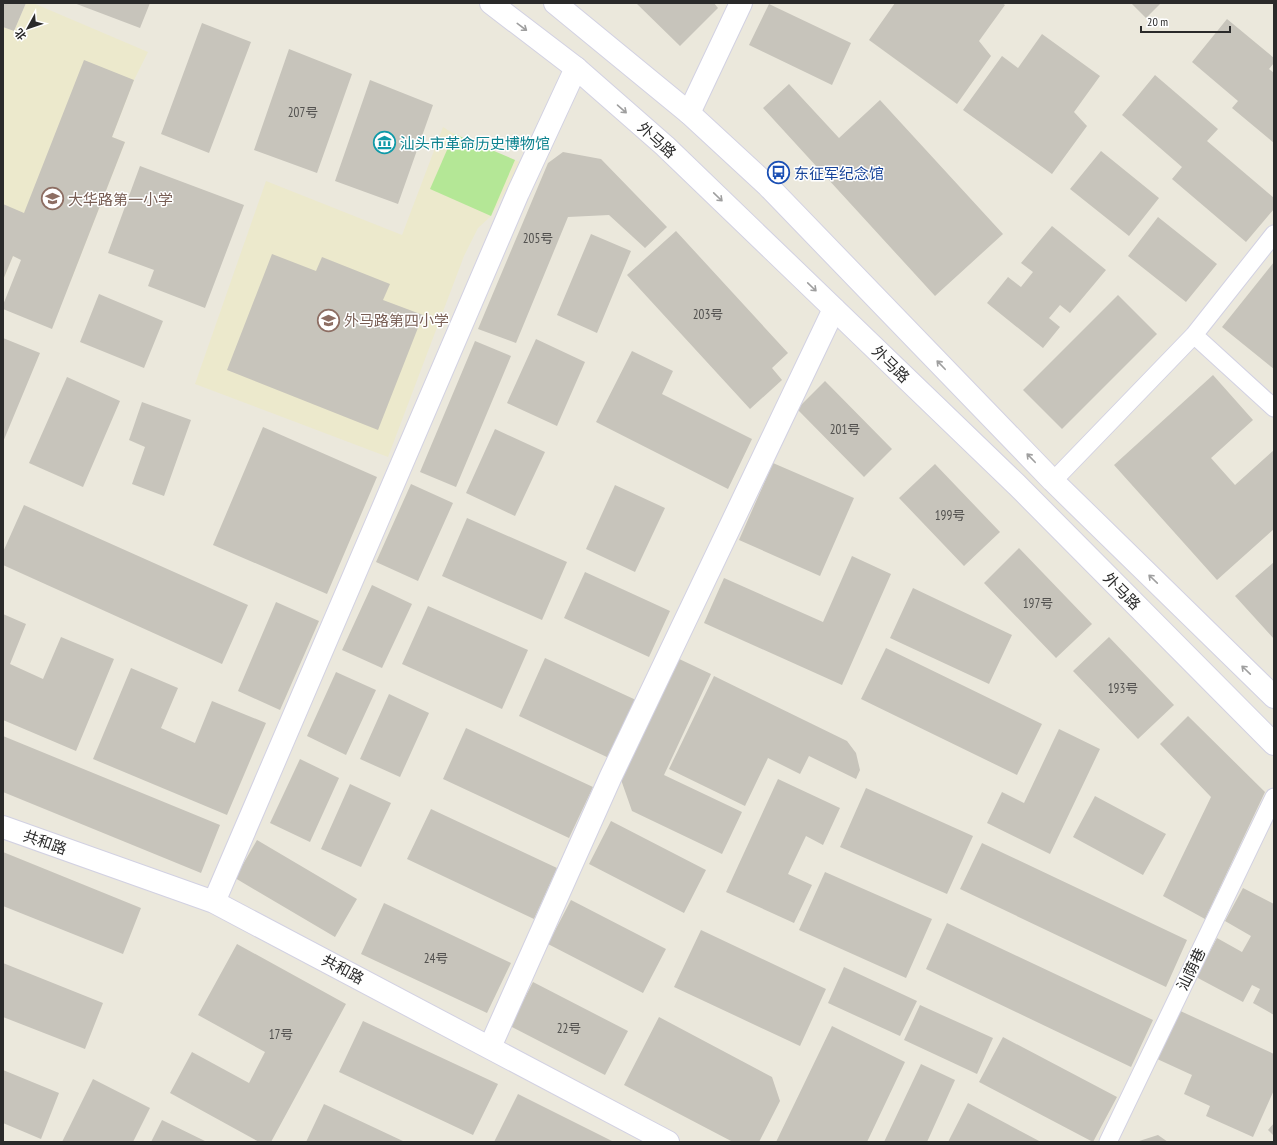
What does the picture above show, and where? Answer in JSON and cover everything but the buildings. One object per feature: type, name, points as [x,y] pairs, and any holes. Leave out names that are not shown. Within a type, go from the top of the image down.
[{"type":"street","name":"外马路","points":[[491,3],[576,68],[665,146],[1017,485],[1274,744]]},
{"type":"street","name":"外马路","points":[[555,3],[689,113],[768,186],[1053,481],[1274,697]]},
{"type":"street","points":[[689,113],[741,3]]},
{"type":"street","points":[[214,902],[518,193],[576,68]]},
{"type":"street","points":[[490,1047],[611,776],[834,309]]},
{"type":"street","name":"共和路","points":[[3,827],[214,902],[490,1047],[658,1140]]},
{"type":"lane","points":[[1053,481],[1194,335],[1274,234]]},
{"type":"lane","points":[[1194,335],[1274,408]]},
{"type":"lane","name":"汕荫巷","points":[[1108,1142],[1274,797]]},
{"type":"shaded area","name":"大华路第一小学","points":[[26,3],[33,3],[148,52],[134,80],[112,137],[125,142],[71,280],[13,256],[3,281],[3,27],[14,31]]},
{"type":"shaded area","name":"外马路第四小学","points":[[443,127],[454,134],[522,163],[491,216],[478,228],[464,256],[388,457],[195,384],[266,181],[402,235]]},
{"type":"green space","points":[[454,134],[515,160],[491,216],[430,189]]},
{"type":"place","name":"汕头市革命历史博物馆","points":[[384,143]]},
{"type":"place","name":"东征军纪念馆","points":[[779,173]]},
{"type":"place","name":"大华路第一小学","points":[[53,199]]},
{"type":"place","name":"外马路第四小学","points":[[328,320]]}]
